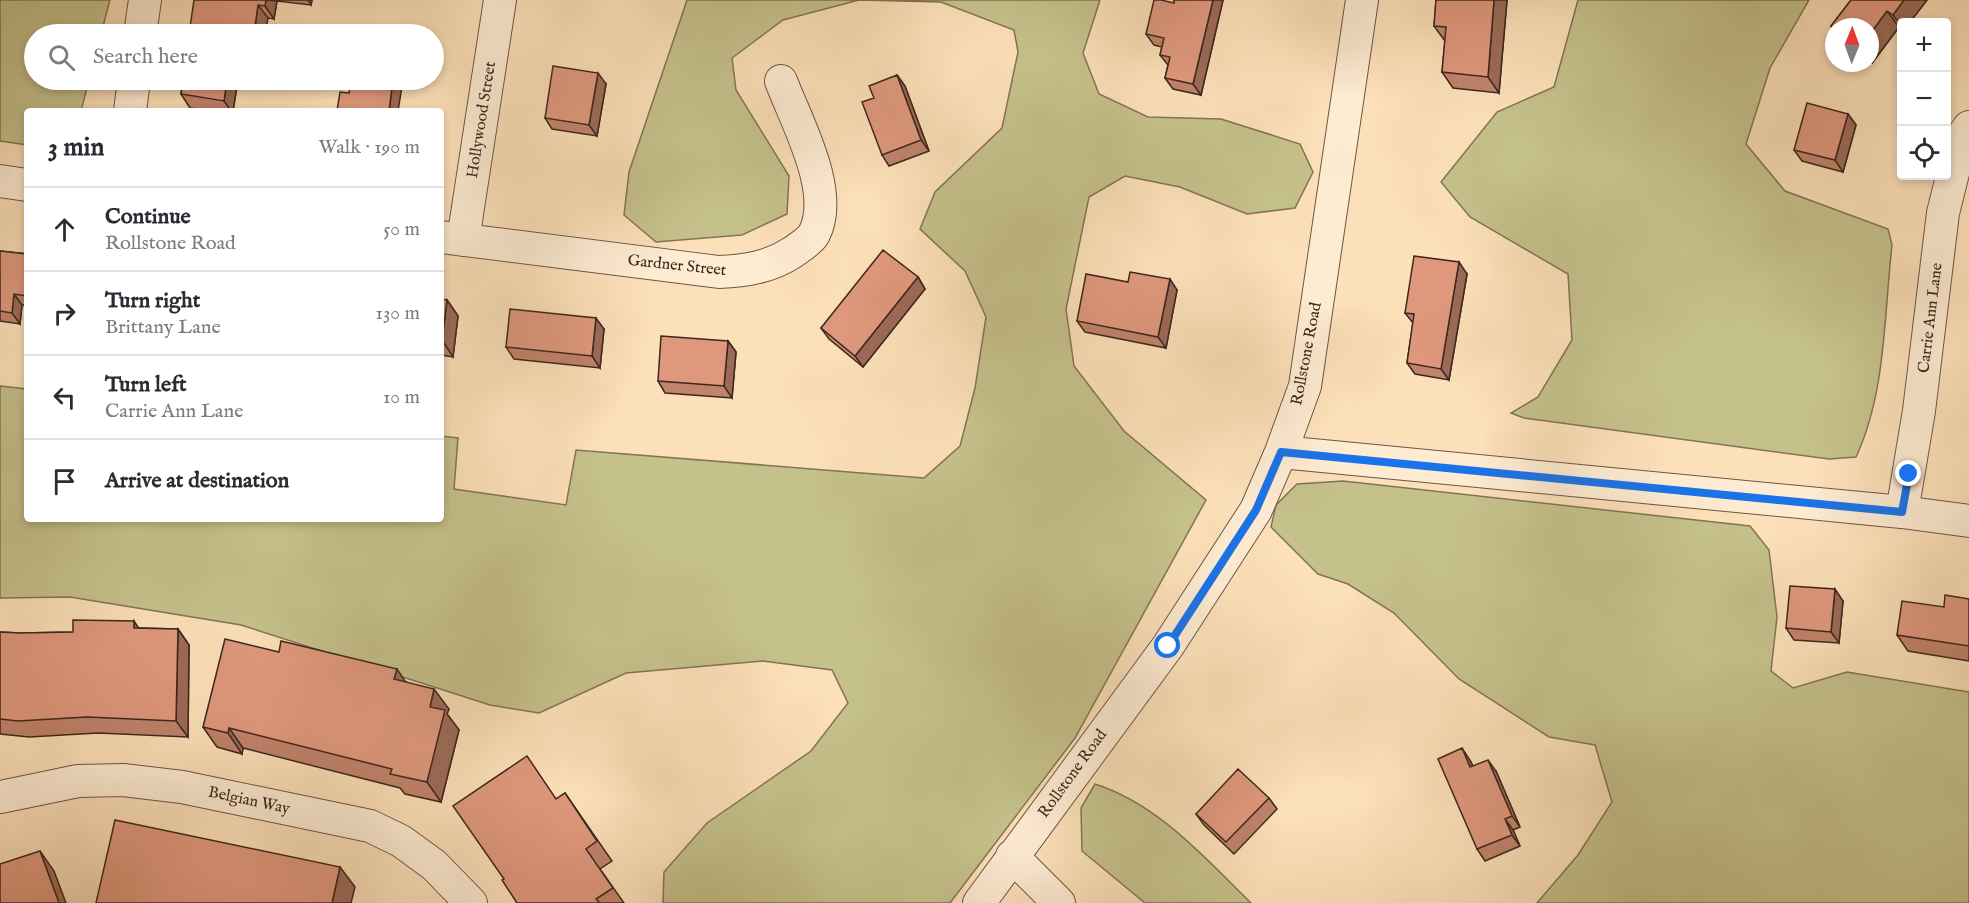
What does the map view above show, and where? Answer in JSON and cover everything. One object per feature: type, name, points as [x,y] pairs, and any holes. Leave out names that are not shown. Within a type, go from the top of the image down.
[{"type":"street","points":[[141,24],[145,0]]},
{"type":"street","name":"Hollywood Street","points":[[452,239],[500,0]]},
{"type":"street","name":"Rollstone Road","points":[[979,903],[1012,855],[1168,646],[1256,510],[1281,452],[1305,386],[1362,0]]},
{"type":"street","name":"Gardner Street","points":[[452,239],[719,272],[754,269],[784,258],[813,236],[820,216],[821,200],[819,181],[781,81]]},
{"type":"street","points":[[130,108],[133,90]]},
{"type":"street","name":"Carrie Ann Lane","points":[[1902,512],[1919,411],[1943,213],[1962,137],[1969,127]]},
{"type":"street","points":[[0,181],[24,185]]},
{"type":"street","points":[[1281,452],[1902,512],[1969,521]]},
{"type":"street","name":"Belgian Way","points":[[0,797],[78,781],[123,780],[182,787],[370,826],[401,841],[435,865],[471,903]]},
{"type":"street","points":[[1012,855],[1059,903]]},
{"type":"shaded area","points":[[0,0],[110,0],[104,24],[24,24],[24,90],[86,90],[82,108],[24,108],[24,145],[0,141]]},
{"type":"shaded area","points":[[687,0],[859,0],[783,20],[732,58],[736,90],[789,176],[787,214],[742,235],[656,242],[624,215],[629,172]]},
{"type":"shaded area","points":[[859,0],[1100,0],[1083,53],[1099,94],[1148,117],[1221,119],[1300,144],[1313,172],[1295,208],[1247,214],[1180,187],[1125,176],[1089,197],[1066,309],[1074,366],[1124,431],[1206,500],[1075,738],[950,903],[663,903],[664,872],[707,823],[811,751],[848,703],[832,670],[763,661],[626,673],[539,713],[490,705],[241,625],[70,597],[0,598],[0,386],[24,389],[24,522],[444,522],[444,436],[458,438],[454,489],[566,505],[576,450],[924,478],[960,446],[975,388],[986,317],[965,271],[920,229],[935,192],[1002,128],[1018,52],[1014,30],[941,2]]},
{"type":"shaded area","points":[[1578,0],[1809,0],[1770,68],[1746,144],[1785,191],[1888,229],[1892,245],[1882,353],[1873,407],[1856,457],[1829,459],[1524,418],[1511,413],[1538,397],[1572,340],[1568,274],[1470,217],[1441,182],[1497,112],[1554,87]]},
{"type":"shaded area","points":[[1343,481],[1750,526],[1769,550],[1777,617],[1771,671],[1793,688],[1847,672],[1969,692],[1969,903],[1537,903],[1578,855],[1612,802],[1595,745],[1549,737],[1459,679],[1394,613],[1348,584],[1318,574],[1271,527],[1276,505],[1297,484]]},
{"type":"shaded area","points":[[1095,784],[1118,793],[1160,819],[1198,851],[1251,903],[1145,903],[1082,851],[1081,808]]},
{"type":"building","points":[[194,0],[266,0],[265,6],[258,5],[255,24],[190,24]]},
{"type":"building","points":[[1154,0],[1174,3],[1174,0],[1213,0],[1193,84],[1165,78],[1170,57],[1160,55],[1164,38],[1146,34]]},
{"type":"building","points":[[1436,0],[1494,0],[1488,77],[1442,72],[1446,27],[1434,26]]},
{"type":"building","points":[[1851,0],[1904,0],[1893,15],[1887,11],[1879,22],[1879,18],[1837,18]]},
{"type":"building","points":[[553,66],[598,73],[589,125],[545,118]]},
{"type":"building","points":[[897,75],[921,140],[882,155],[862,102],[874,98],[869,86]]},
{"type":"building","points":[[182,90],[226,90],[224,101],[181,94]]},
{"type":"building","points":[[349,90],[392,90],[389,108],[337,108],[340,92],[349,93]]},
{"type":"building","points":[[1807,103],[1848,114],[1835,160],[1794,150]]},
{"type":"building","points":[[883,250],[918,277],[855,356],[821,328]]},
{"type":"building","points":[[0,251],[24,254],[24,296],[14,294],[12,313],[0,311]]},
{"type":"building","points":[[1414,256],[1459,262],[1441,369],[1407,363],[1414,314],[1405,313]]},
{"type":"building","points":[[1130,272],[1170,279],[1158,337],[1077,321],[1086,274],[1128,282]]},
{"type":"building","points":[[444,300],[447,300],[444,324]]},
{"type":"building","points":[[510,309],[596,318],[592,356],[506,347]]},
{"type":"building","points":[[661,336],[728,341],[724,386],[658,381]]},
{"type":"building","points":[[1790,586],[1835,589],[1831,632],[1786,628]]},
{"type":"building","points":[[1945,595],[1969,599],[1969,646],[1897,635],[1902,601],[1944,607]]},
{"type":"building","points":[[73,620],[134,621],[134,628],[178,629],[176,721],[87,717],[18,721],[0,719],[0,632],[73,632]]},
{"type":"building","points":[[225,639],[279,652],[281,641],[397,669],[394,679],[434,689],[430,707],[445,710],[427,782],[390,774],[392,769],[229,728],[228,733],[203,727]]},
{"type":"building","points":[[1462,748],[1470,767],[1488,760],[1512,816],[1505,819],[1512,835],[1477,849],[1438,759]]},
{"type":"building","points":[[527,756],[556,799],[565,793],[597,841],[586,849],[613,888],[596,899],[600,903],[517,903],[502,880],[504,879],[453,806]]},
{"type":"building","points":[[1238,769],[1269,798],[1226,842],[1196,814]]},
{"type":"building","points":[[115,820],[340,867],[332,903],[96,903]]},
{"type":"building","points":[[40,851],[59,903],[0,903],[0,864]]},
{"type":"route","points":[[1168,646],[1256,510],[1281,452],[1902,512],[1909,474]]}]
